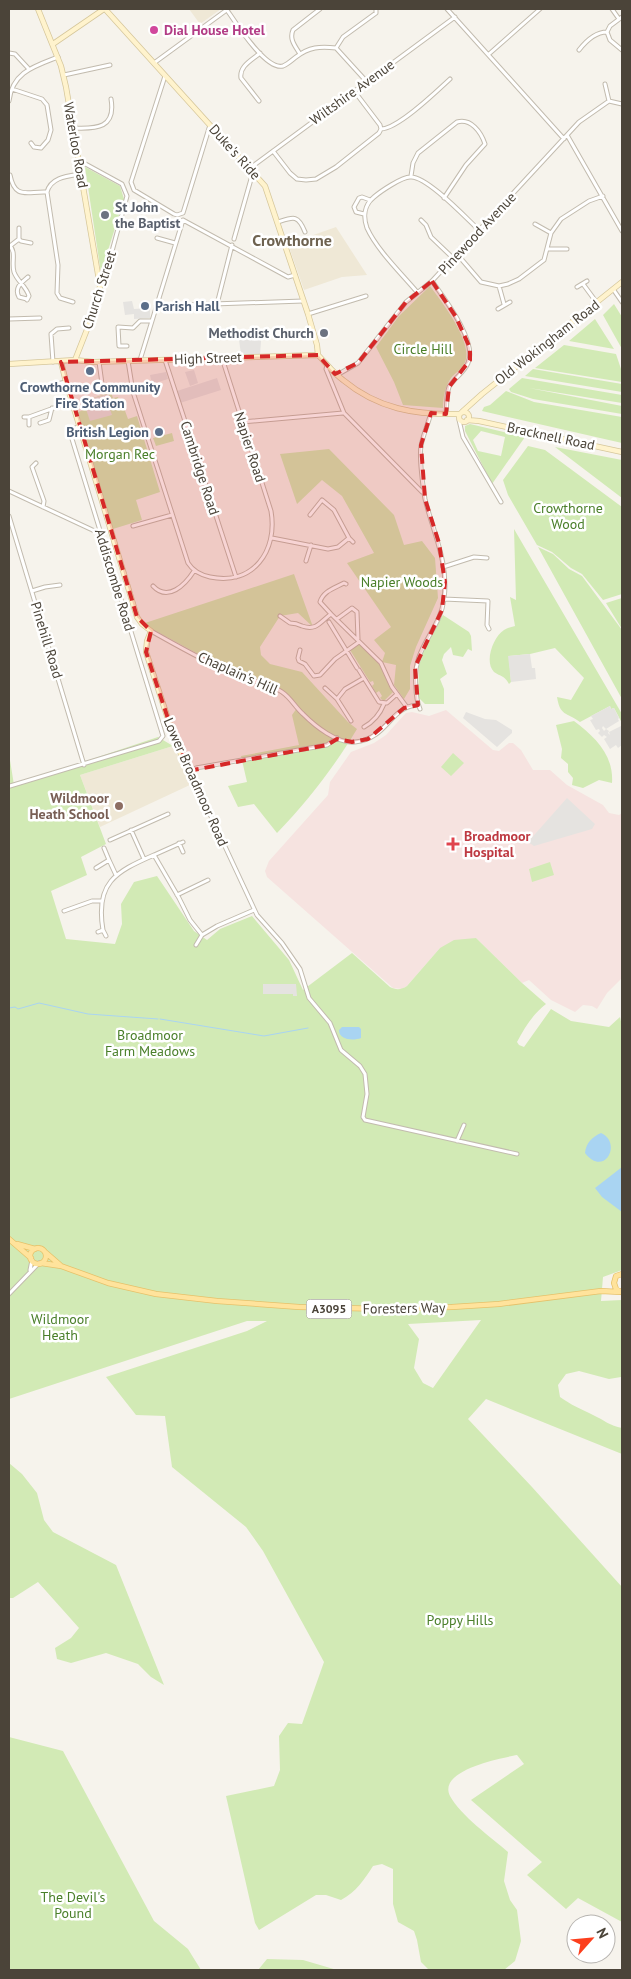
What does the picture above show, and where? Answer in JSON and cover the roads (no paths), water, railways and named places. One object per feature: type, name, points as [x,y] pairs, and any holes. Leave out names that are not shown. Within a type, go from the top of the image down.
[{"type":"main road","points":[[9,1239],[31,1259],[40,1263],[45,1257],[44,1251],[40,1248],[35,1249],[16,1244]]},
{"type":"main road","points":[[31,1259],[31,1253],[35,1249]]},
{"type":"main road","name":"Foresters Way","points":[[44,1251],[61,1266]]},
{"type":"main road","name":"Foresters Way","points":[[40,1263],[61,1266],[108,1284],[156,1294],[252,1304],[322,1308],[452,1308],[601,1291],[621,1292]]},
{"type":"main road","name":"Foresters Way","points":[[601,1291],[614,1283],[615,1278],[622,1274]]},
{"type":"main road","points":[[614,1283],[615,1288],[621,1292]]},
{"type":"street","name":"Waterloo Road","points":[[38,9],[64,76],[100,286]]},
{"type":"street","points":[[53,44],[104,9]]},
{"type":"street","name":"Duke's Ride","points":[[104,9],[265,186],[304,301],[317,345],[318,355]]},
{"type":"street","points":[[154,63],[228,9],[260,53],[274,66],[281,66],[310,48],[320,46],[336,48],[367,82]]},
{"type":"street","points":[[300,54],[292,42],[291,34],[293,30],[320,9]]},
{"type":"street","points":[[336,48],[343,37],[376,14],[376,9]]},
{"type":"street","points":[[447,9],[564,139]]},
{"type":"street","points":[[489,54],[540,9]]},
{"type":"street","points":[[612,9],[621,18],[610,26],[607,32],[610,40],[622,50]]},
{"type":"street","name":"Wiltshire Avenue","points":[[250,168],[455,17]]},
{"type":"street","points":[[579,50],[584,43],[599,33],[607,32]]},
{"type":"street","points":[[9,53],[15,54],[28,68]]},
{"type":"street","points":[[259,101],[240,74],[242,69],[260,53]]},
{"type":"street","points":[[9,101],[12,88],[19,76],[28,68],[58,58]]},
{"type":"street","points":[[64,76],[110,65]]},
{"type":"street","points":[[166,76],[131,182],[134,190],[177,216],[183,213],[210,124]]},
{"type":"street","points":[[381,129],[391,127],[425,102],[450,79]]},
{"type":"street","points":[[605,84],[609,101],[622,104]]},
{"type":"street","points":[[12,88],[42,99],[47,105],[51,130],[48,140],[41,148],[34,147],[31,143]]},
{"type":"street","points":[[272,151],[290,174],[297,179],[316,179],[336,167],[380,133],[380,125],[355,92]]},
{"type":"street","points":[[74,128],[95,128],[107,122],[112,110],[111,98]]},
{"type":"street","name":"Pinewood Avenue","points":[[336,375],[360,360],[394,315],[417,292],[432,281],[585,117],[609,101]]},
{"type":"street","points":[[411,176],[413,163],[418,153],[457,122],[464,120],[470,122],[483,137],[485,144],[466,165],[444,198]]},
{"type":"street","points":[[568,135],[622,231]]},
{"type":"street","name":"Church Street","points":[[75,360],[97,304],[100,286],[105,276],[127,196],[122,184],[80,161]]},
{"type":"street","points":[[234,238],[254,172]]},
{"type":"street","points":[[73,302],[60,298],[57,293],[58,265],[47,192],[48,187],[54,180],[82,174]]},
{"type":"street","points":[[10,175],[12,186],[16,191],[23,193],[47,192]]},
{"type":"street","points":[[411,176],[431,186],[479,230]]},
{"type":"street","points":[[411,176],[384,190],[370,200],[364,214],[367,227],[372,236],[417,292]]},
{"type":"street","points":[[364,214],[356,212],[354,207],[362,196],[370,200]]},
{"type":"street","points":[[457,254],[481,282],[499,286],[519,279],[544,260],[551,233],[561,219],[588,201],[603,196]]},
{"type":"street","points":[[278,222],[292,217],[302,224],[305,232]]},
{"type":"street","points":[[140,360],[182,221],[186,220],[288,276],[295,275]]},
{"type":"street","points":[[421,220],[426,225],[431,237],[454,258]]},
{"type":"street","points":[[535,224],[551,233]]},
{"type":"street","points":[[19,228],[19,239]]},
{"type":"street","points":[[157,238],[175,243]]},
{"type":"street","points":[[19,239],[21,242],[31,243]]},
{"type":"street","points":[[19,239],[9,245],[13,251],[15,275],[22,283],[28,298]]},
{"type":"street","points":[[217,304],[232,245]]},
{"type":"street","points":[[547,249],[567,249]]},
{"type":"street","points":[[28,277],[16,292],[19,297],[28,298],[34,296]]},
{"type":"street","points":[[432,281],[456,318],[470,348],[470,360],[464,371],[449,387],[447,414]]},
{"type":"street","points":[[577,287],[587,281]]},
{"type":"street","name":"Old Wokingham Road","points":[[463,417],[472,402],[622,282]]},
{"type":"street","points":[[582,284],[597,303]]},
{"type":"street","points":[[499,286],[504,304]]},
{"type":"street","points":[[613,289],[622,302]]},
{"type":"street","points":[[308,314],[366,296]]},
{"type":"street","points":[[156,306],[304,301]]},
{"type":"street","points":[[498,309],[510,302]]},
{"type":"street","points":[[9,319],[40,318]]},
{"type":"street","points":[[127,346],[119,346],[118,327],[133,328],[140,321],[151,321]]},
{"type":"street","points":[[46,334],[51,334],[57,329],[69,328]]},
{"type":"street","points":[[51,334],[52,362]]},
{"type":"street","name":"Bracknell Road","points":[[318,355],[336,375],[352,387],[382,404],[406,412],[447,414],[622,452]]},
{"type":"street","name":"High Street","points":[[9,364],[75,360],[165,360],[318,355]]},
{"type":"street","name":"Napier Road","points":[[221,357],[271,511],[272,538]]},
{"type":"street","points":[[128,360],[133,392],[172,515],[193,570],[188,580],[170,592],[165,594],[153,586]]},
{"type":"street","name":"Cambridge Road","points":[[165,360],[236,577]]},
{"type":"street","points":[[99,361],[103,391]]},
{"type":"street","points":[[62,362],[79,426],[138,617],[142,624],[151,631]]},
{"type":"street","points":[[327,365],[326,369],[344,413],[424,493]]},
{"type":"street","points":[[42,387],[66,382]]},
{"type":"street","points":[[24,417],[30,417],[71,399]]},
{"type":"street","points":[[40,423],[49,420],[52,408]]},
{"type":"street","points":[[242,422],[344,413]]},
{"type":"street","points":[[420,709],[418,705],[415,667],[421,648],[442,610],[444,599],[443,567],[439,543],[424,493],[421,449],[431,413]]},
{"type":"street","points":[[29,425],[30,417]]},
{"type":"street","points":[[463,417],[461,428],[463,437],[501,502]]},
{"type":"street","name":"Addiscombe Road","points":[[79,426],[74,429],[72,439],[163,736],[159,741],[84,765]]},
{"type":"street","points":[[36,463],[32,467],[44,501],[43,507]]},
{"type":"street","points":[[9,492],[101,534]]},
{"type":"street","points":[[310,515],[323,499],[334,510],[352,542]]},
{"type":"street","points":[[132,526],[172,515]]},
{"type":"street","name":"Pinehill Road","points":[[9,516],[84,765]]},
{"type":"street","points":[[9,540],[15,538]]},
{"type":"street","points":[[193,570],[217,578],[236,577],[254,568],[269,548],[272,538],[328,549],[335,548],[349,538]]},
{"type":"street","points":[[306,561],[310,545]]},
{"type":"street","points":[[443,567],[474,557],[487,558]]},
{"type":"street","points":[[346,584],[324,594],[320,602],[381,663],[397,694],[406,706],[418,705]]},
{"type":"street","points":[[32,591],[60,585]]},
{"type":"street","points":[[444,599],[488,600],[487,625],[489,629]]},
{"type":"street","points":[[337,619],[348,609],[352,608],[357,612],[359,641]]},
{"type":"street","points":[[280,616],[290,623],[311,628],[316,627],[331,614]]},
{"type":"street","points":[[329,622],[380,702],[384,704]]},
{"type":"street","name":"Chaplain's Hill","points":[[151,631],[235,674],[281,691],[303,714],[337,738],[355,742],[374,737],[406,706]]},
{"type":"street","name":"Lower Broadmoor Road","points":[[151,631],[146,650],[176,743],[186,763],[193,770],[195,783],[254,910],[267,929],[282,943],[300,969],[309,998],[314,1006],[327,1018],[341,1050],[360,1066],[364,1074],[367,1094],[364,1118],[457,1141]]},
{"type":"street","points":[[300,650],[299,661],[306,664],[314,676],[320,675],[336,659],[359,641]]},
{"type":"street","points":[[337,699],[345,689],[364,678]]},
{"type":"street","points":[[325,688],[337,699],[351,721]]},
{"type":"street","points":[[364,727],[378,714],[384,704],[397,694]]},
{"type":"street","points":[[193,770],[200,767],[327,745],[337,738]]},
{"type":"street","points":[[10,786],[84,765]]},
{"type":"street","points":[[110,840],[168,814]]},
{"type":"street","points":[[131,830],[144,859]]},
{"type":"street","points":[[106,936],[103,930],[102,901],[105,891],[116,875],[144,859],[181,843],[183,852]]},
{"type":"street","points":[[104,848],[116,875]]},
{"type":"street","points":[[154,855],[190,920],[202,935]]},
{"type":"street","points":[[96,868],[109,860]]},
{"type":"street","points":[[200,878],[202,882]]},
{"type":"street","points":[[177,895],[208,880]]},
{"type":"street","points":[[64,911],[92,901],[102,901]]},
{"type":"street","points":[[196,945],[202,935],[217,926],[254,910]]},
{"type":"street","points":[[98,932],[103,930]]},
{"type":"street","points":[[464,1125],[457,1141],[517,1154]]},
{"type":"street","points":[[29,1273],[31,1259]]},
{"type":"street","points":[[9,1294],[40,1263]]},
{"type":"water","points":[[342,1027],[359,1027],[361,1029],[361,1038],[344,1038],[339,1030]]},
{"type":"water","points":[[601,1133],[607,1138],[611,1150],[604,1160],[599,1162],[592,1160],[585,1153],[590,1141]]},
{"type":"water","points":[[622,1167],[622,1212],[602,1197],[595,1188]]},
{"type":"waterway","points":[[9,1008],[15,1007],[18,1009],[39,1003],[88,1014],[158,1019]]},
{"type":"waterway","points":[[160,1019],[264,1036],[308,1028]]},
{"type":"place","name":"Dial House Hotel","points":[[154,30]]},
{"type":"place","name":"St John the Baptist","points":[[105,215]]},
{"type":"place","name":"Parish Hall","points":[[145,306]]},
{"type":"place","name":"Methodist Church","points":[[324,333]]},
{"type":"place","name":"Crowthorne Community Fire Station","points":[[90,371]]},
{"type":"place","name":"British Legion","points":[[159,432]]},
{"type":"place","name":"Wildmoor Heath School","points":[[119,806]]},
{"type":"place","name":"Broadmoor Hospital","points":[[453,844]]},
{"type":"district","name":"Crowthorne","points":[[292,240]]},
{"type":"park label","name":"Circle Hill","points":[[423,349]]},
{"type":"park label","name":"Morgan Rec","points":[[120,454]]},
{"type":"park label","name":"Crowthorne Wood","points":[[568,516]]},
{"type":"park label","name":"Napier Woods","points":[[402,582]]},
{"type":"park label","name":"Broadmoor Farm Meadows","points":[[150,1044]]},
{"type":"park label","name":"Wildmoor Heath","points":[[60,1328]]},
{"type":"park label","name":"Poppy Hills","points":[[460,1620]]},
{"type":"park label","name":"The Devil's Pound","points":[[73,1905]]}]
